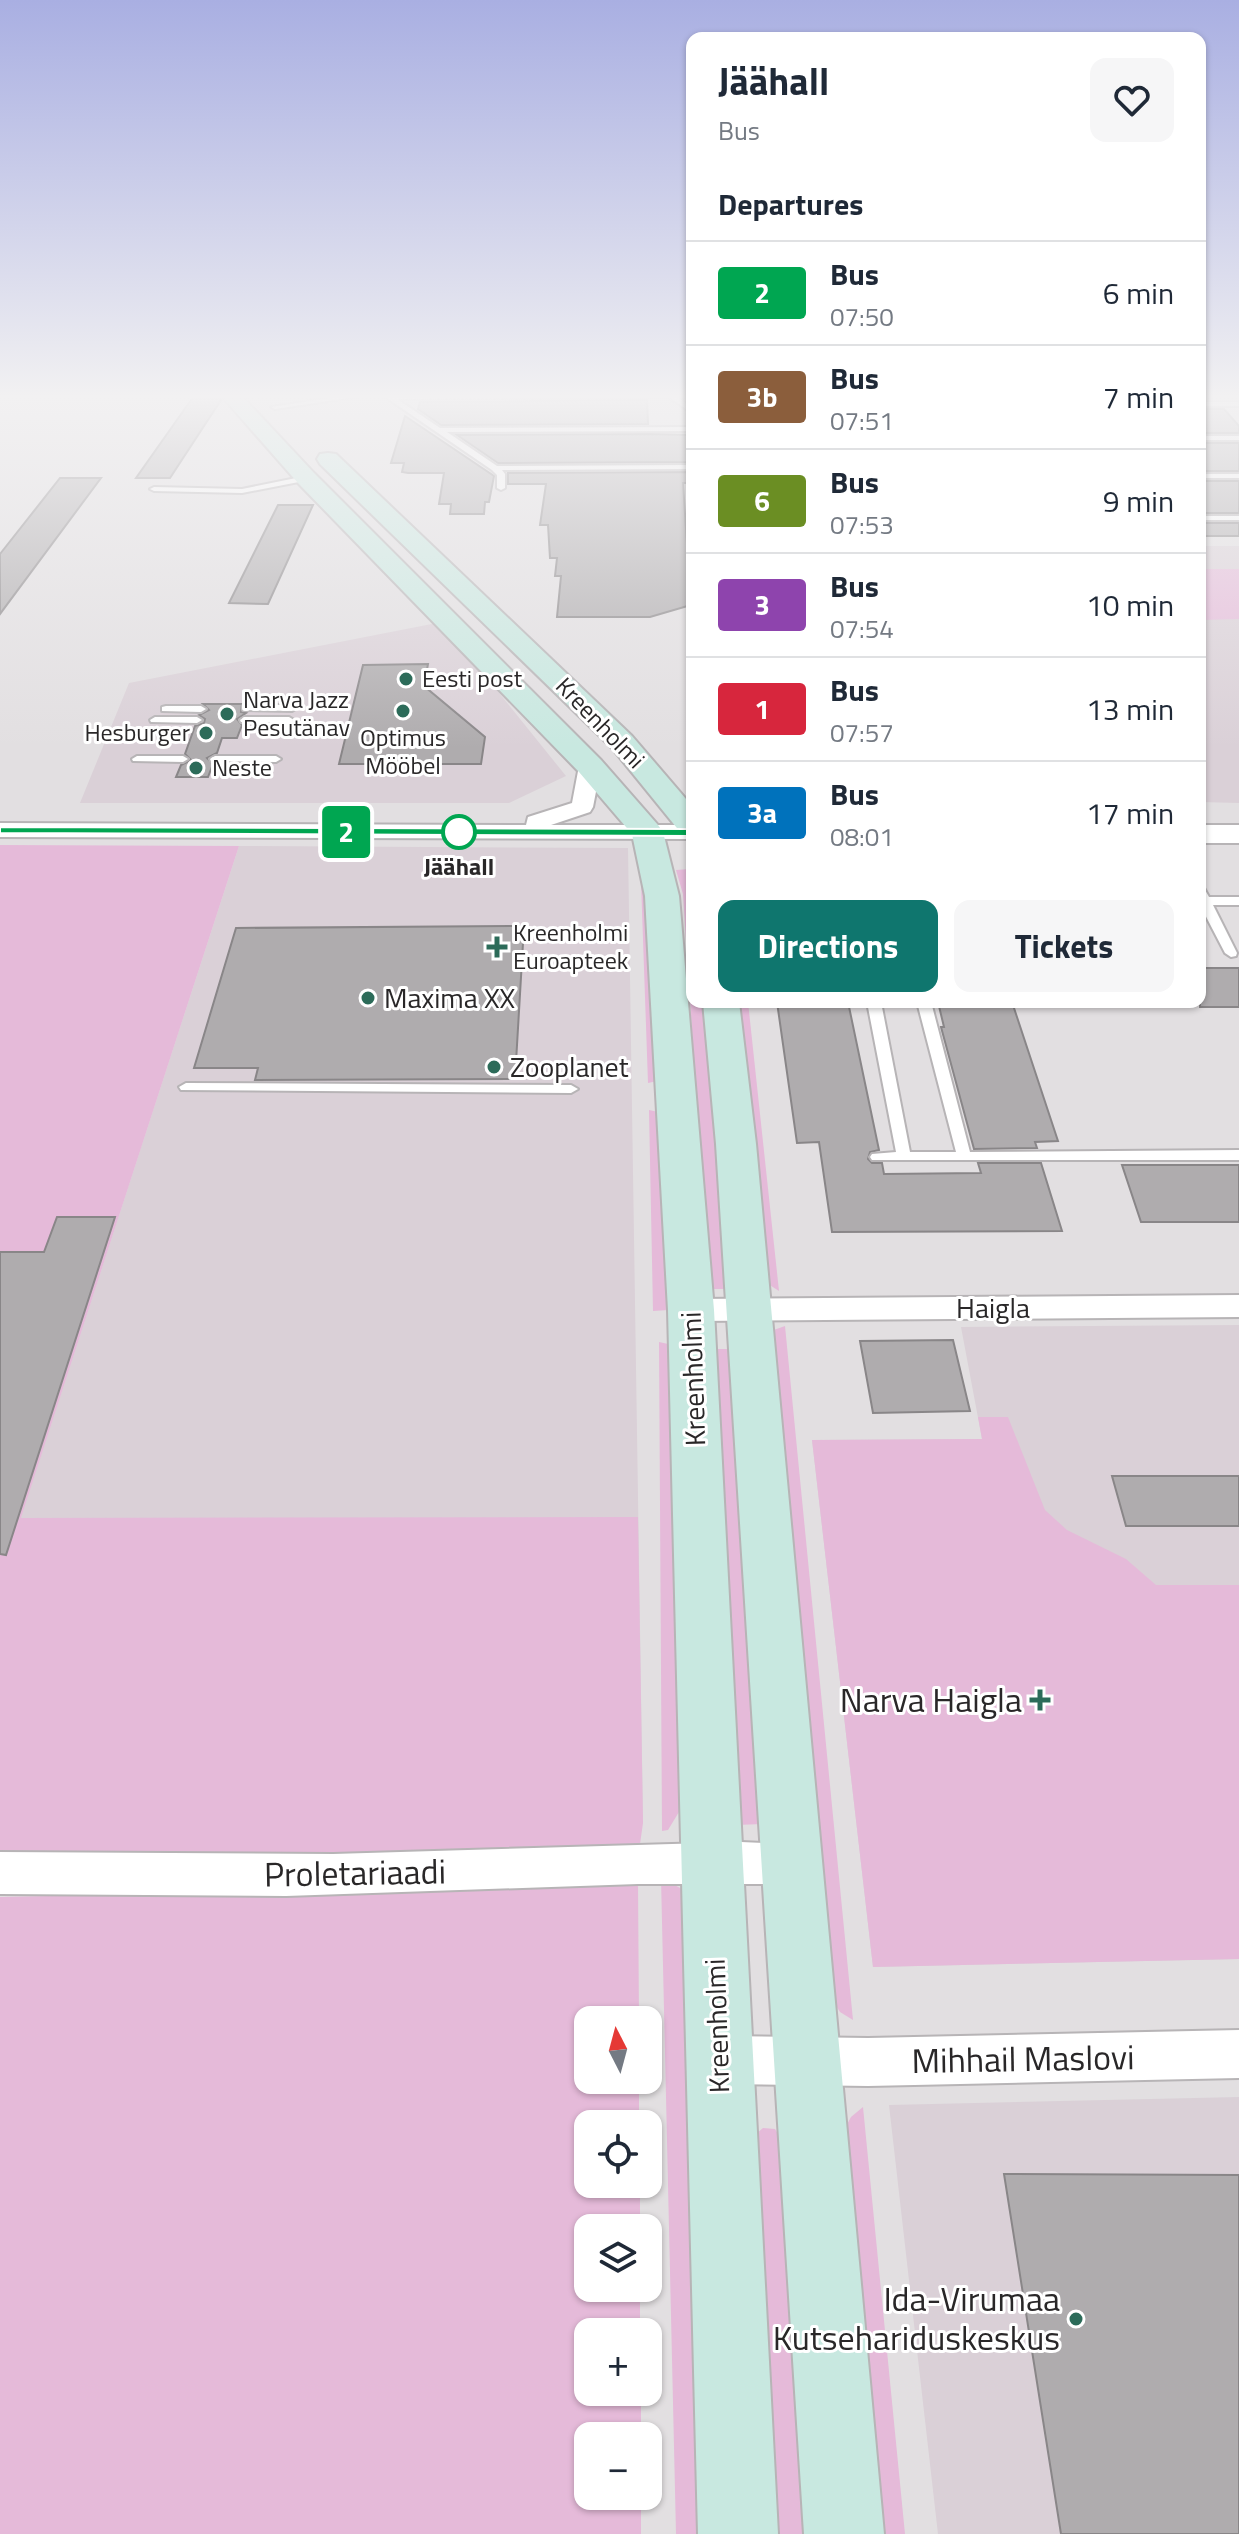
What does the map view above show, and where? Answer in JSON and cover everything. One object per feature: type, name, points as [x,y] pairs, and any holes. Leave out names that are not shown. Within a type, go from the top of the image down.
[{"type":"main road","name":"Kreenholmi","points":[[339,511],[590,766],[647,832],[662,896],[792,1864],[844,2534]]},
{"type":"main road","name":"Kreenholmi","points":[[383,511],[622,742],[686,819]]},
{"type":"main road","points":[[452,625],[493,617]]},
{"type":"main road","name":"Kreenholmi","points":[[722,1008],[736,1144],[719,1310],[711,1860],[738,2534]]},
{"type":"street","points":[[482,832],[550,819],[582,807],[590,766]]},
{"type":"street","points":[[0,830],[686,832]]},
{"type":"street","points":[[1206,834],[1239,834]]},
{"type":"street","name":"Haigla","points":[[719,1310],[1239,1306]]},
{"type":"street","name":"Proletariaadi","points":[[0,1873],[108,1876],[382,1874],[711,1860],[792,1864]]},
{"type":"street","name":"Mihhail Maslovi","points":[[719,2060],[1239,2054]]},
{"type":"lane","points":[[1206,518],[1239,518]]},
{"type":"lane","points":[[289,720],[246,714],[292,708]]},
{"type":"lane","points":[[155,720],[199,714],[161,709]]},
{"type":"lane","points":[[137,759],[183,759]]},
{"type":"lane","points":[[215,759],[276,759]]},
{"type":"lane","points":[[1206,898],[1239,901]]},
{"type":"lane","points":[[1206,906],[1231,953]]},
{"type":"lane","points":[[875,1008],[904,1157]]},
{"type":"lane","points":[[926,1008],[964,1156]]},
{"type":"lane","points":[[186,1087],[571,1089]]},
{"type":"lane","points":[[877,1157],[1239,1155]]},
{"type":"shaded area","points":[[1206,546],[1239,546],[1239,803],[1206,802]]},
{"type":"shaded area","points":[[1206,569],[1239,569],[1239,619],[1206,620]]},
{"type":"shaded area","points":[[442,622],[566,776],[509,803],[80,803],[129,683]]},
{"type":"shaded area","points":[[0,845],[239,846],[21,1518],[638,1517],[643,1823],[640,1844],[473,1859],[0,1852]]},
{"type":"shaded area","points":[[239,846],[628,848],[643,1823],[516,1821],[0,1582]]},
{"type":"shaded area","points":[[686,869],[686,940],[683,894],[676,870]]},
{"type":"shaded area","points":[[646,874],[657,1081],[648,1083],[641,882],[642,875]]},
{"type":"shaded area","points":[[691,1008],[706,1008],[725,1289],[709,1289]]},
{"type":"shaded area","points":[[738,1008],[749,1008],[779,1291],[765,1282]]},
{"type":"shaded area","points":[[649,1110],[663,1113],[669,1310],[653,1311]]},
{"type":"shaded area","name":"Narva Haigla","points":[[1239,1325],[1239,1959],[873,1967],[812,1440],[982,1439],[961,1327]]},
{"type":"shaded area","points":[[785,1326],[853,2020],[840,2012],[824,1987],[771,1331]]},
{"type":"shaded area","points":[[659,1342],[673,1345],[685,1802],[668,1830],[662,1831]]},
{"type":"shaded area","points":[[710,1349],[737,1349],[763,1824],[736,1825]]},
{"type":"shaded area","name":"Narva Haigla","points":[[978,1417],[1008,1417],[1045,1510],[1067,1530],[1126,1559],[1156,1585],[1239,1585],[1239,1959],[873,1967],[812,1440],[982,1439]]},
{"type":"shaded area","points":[[661,1878],[684,1890],[704,2534],[676,2534]]},
{"type":"shaded area","points":[[638,1883],[639,2006],[574,2006],[574,2094],[639,2094],[639,2110],[574,2110],[574,2198],[640,2198],[640,2214],[574,2214],[574,2302],[640,2302],[640,2318],[574,2318],[574,2406],[641,2406],[641,2422],[574,2422],[574,2510],[641,2510],[641,2534],[0,2534],[0,1897]]},
{"type":"shaded area","name":"Ida-Virumaa Kutsehariduskeskus","points":[[1239,2097],[1239,2534],[938,2534],[889,2105]]},
{"type":"shaded area","points":[[863,2107],[905,2534],[875,2534],[840,2137],[851,2117]]},
{"type":"shaded area","points":[[763,2128],[775,2129],[781,2139],[807,2534],[773,2534],[756,2134]]},
{"type":"building","points":[[34,511],[76,511],[0,614],[0,554]]},
{"type":"building","points":[[275,511],[310,511],[268,604],[229,603]]},
{"type":"building","points":[[450,511],[484,511],[484,514],[450,514]]},
{"type":"building","points":[[542,511],[685,511],[686,606],[650,617],[557,617],[561,576],[555,576],[557,558],[550,558],[548,525],[540,525]]},
{"type":"building","points":[[1206,511],[1239,511],[1206,513]]},
{"type":"building","points":[[1206,523],[1239,523],[1239,536],[1206,536]]},
{"type":"building","name":"Optimus Mööbel","points":[[428,664],[424,686],[485,737],[481,764],[339,764],[363,665]]},
{"type":"building","points":[[203,704],[242,704],[241,712],[246,713],[237,719],[242,725],[237,738],[222,738],[217,753],[207,758],[213,764],[208,777],[176,777],[181,765],[191,760],[185,754],[195,726],[204,723],[205,719],[199,715],[209,710]]},
{"type":"building","name":"Maxima XX","points":[[524,926],[515,1079],[255,1080],[258,1068],[194,1068],[236,928]]},
{"type":"building","points":[[1206,968],[1239,968],[1239,1007],[1206,1007]]},
{"type":"building","points":[[778,1008],[849,1008],[879,1150],[870,1152],[868,1159],[872,1163],[882,1163],[884,1174],[981,1173],[978,1163],[1041,1163],[1062,1231],[832,1232],[819,1142],[797,1143]]},
{"type":"building","points":[[939,1008],[1014,1008],[1058,1141],[1035,1142],[1037,1148],[974,1149],[941,1027],[944,1027]]},
{"type":"building","points":[[1122,1165],[1239,1165],[1239,1222],[1141,1222]]},
{"type":"building","points":[[57,1217],[115,1217],[6,1555],[0,1554],[0,1252],[44,1252]]},
{"type":"building","points":[[953,1340],[970,1411],[873,1413],[860,1341]]},
{"type":"building","points":[[1112,1476],[1239,1476],[1239,1526],[1126,1526]]},
{"type":"building","points":[[1004,2174],[1239,2175],[1239,2534],[1061,2534]]},
{"type":"bus line","name":"2","points":[[0,830],[686,832]]},
{"type":"place","name":"Eesti post","points":[[406,679]]},
{"type":"place","name":"Optimus Mööbel","points":[[403,711]]},
{"type":"place","name":"Narva Jazz Pesutänav","points":[[227,714]]},
{"type":"place","name":"Hesburger","points":[[206,733]]},
{"type":"place","name":"Neste","points":[[196,768]]},
{"type":"place","name":"Jäähall","points":[[459,832]]},
{"type":"place","name":"Kreenholmi Euroapteek","points":[[497,947]]},
{"type":"place","name":"Maxima XX","points":[[368,998]]},
{"type":"place","name":"Zooplanet","points":[[494,1067]]},
{"type":"place","name":"Narva Haigla","points":[[1040,1700]]},
{"type":"place","name":"Ida-Virumaa Kutsehariduskeskus","points":[[1076,2319]]}]
